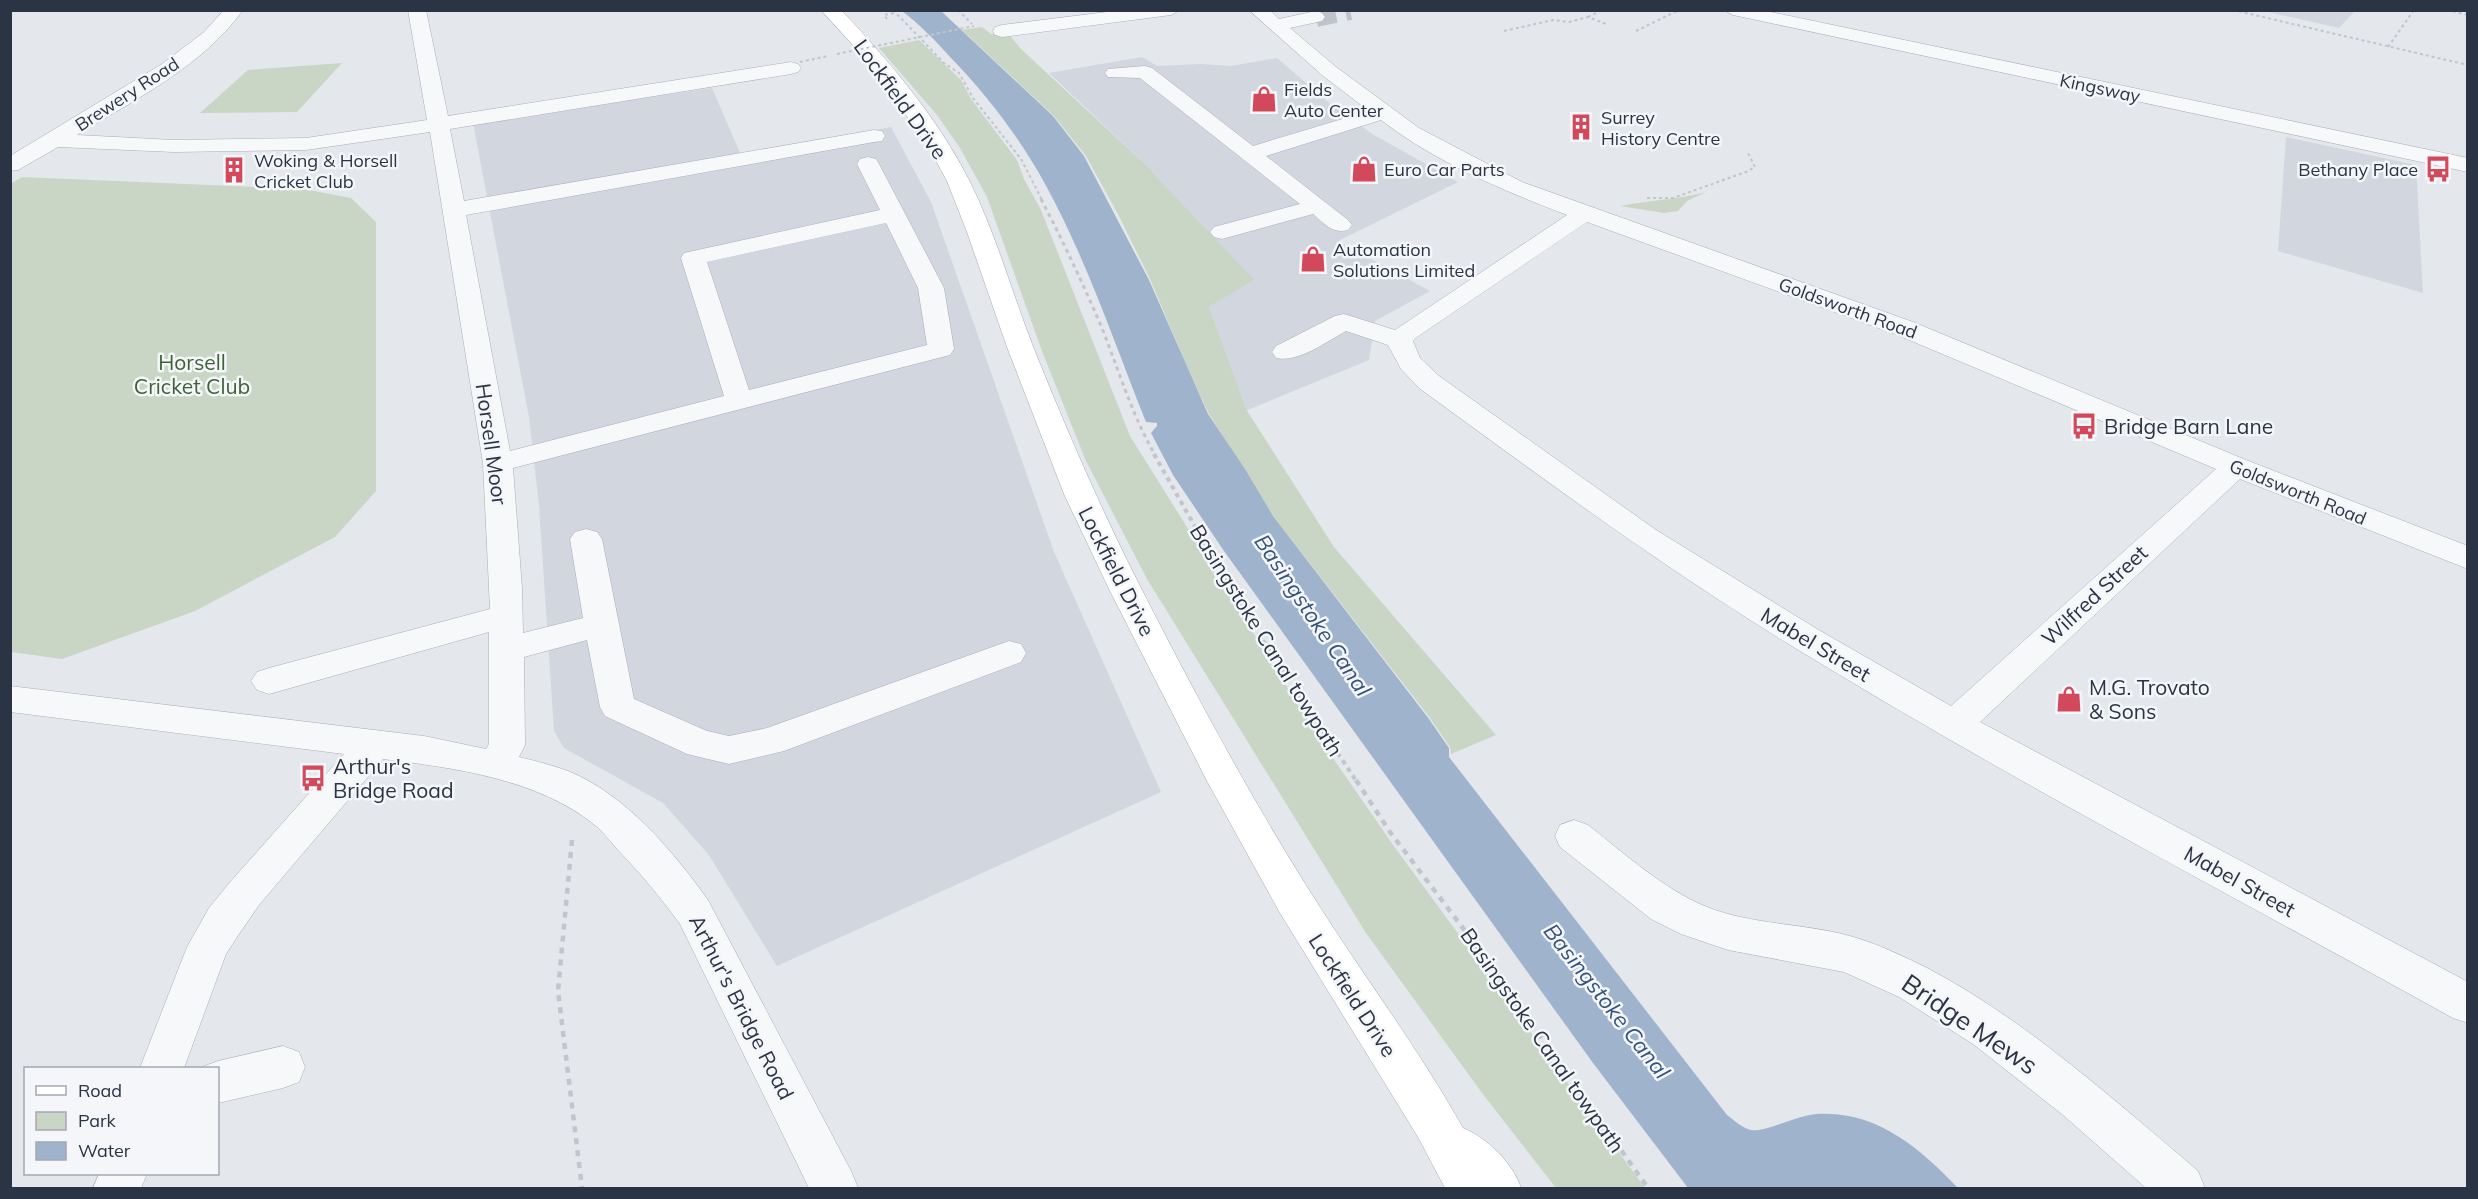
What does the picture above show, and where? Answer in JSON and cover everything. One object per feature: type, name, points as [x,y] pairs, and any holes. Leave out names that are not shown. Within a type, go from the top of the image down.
[{"type":"main road","name":"Lockfield Drive","points":[[830,10],[879,62],[926,126],[953,173],[979,232],[1020,347],[1079,494],[1126,591],[1220,771],[1294,902],[1434,1121],[1470,1188]]},
{"type":"main road","name":"Lockfield Drive","points":[[1434,1121],[1497,1188]]},
{"type":"street","name":"Brewery Road","points":[[10,165],[181,59],[224,24],[234,10]]},
{"type":"street","name":"Horsell Moor","points":[[417,10],[428,57],[498,463],[506,616],[507,745],[496,765]]},
{"type":"street","points":[[1002,31],[1171,10]]},
{"type":"street","name":"Goldsworth Road","points":[[1258,10],[1383,113],[1432,145],[1514,187],[1904,328],[2236,467],[2468,558]]},
{"type":"street","name":"Kingsway","points":[[1733,10],[2468,165]]},
{"type":"street","points":[[1275,25],[1316,17]]},
{"type":"street","points":[[53,140],[165,146],[268,146],[337,141],[795,65]]},
{"type":"street","points":[[1115,73],[1145,72],[1340,225]]},
{"type":"street","points":[[1250,154],[1383,113]]},
{"type":"street","points":[[454,210],[874,136]]},
{"type":"street","points":[[498,463],[941,349],[931,288],[868,164]]},
{"type":"street","points":[[1222,232],[1317,206]]},
{"type":"street","points":[[739,401],[693,258],[893,214]]},
{"type":"street","points":[[1285,352],[1344,322],[1400,340],[1408,331],[1584,214]]},
{"type":"street","name":"Mabel Street","points":[[1400,340],[1403,353],[1412,366],[1429,382],[1587,497],[1744,601],[1954,725],[2468,1004]]},
{"type":"street","name":"Wilfred Street","points":[[1954,725],[2236,467]]},
{"type":"street","points":[[586,539],[618,707],[700,744],[729,750],[771,741],[1009,653]]},
{"type":"street","points":[[269,681],[506,616]]},
{"type":"street","points":[[507,650],[601,625]]},
{"type":"street","name":"Arthur's Bridge Road","points":[[10,699],[424,750],[496,765],[556,782],[610,815],[668,876],[694,912],[834,1188]]},
{"type":"street","points":[[162,1067],[208,947],[224,921],[245,893],[374,745]]},
{"type":"street","name":"Bridge Mews","points":[[1574,836],[1665,907],[1696,921],[1728,932],[1849,954],[1914,983],[1988,1030],[2079,1100],[2181,1188]]},
{"type":"street","points":[[219,1082],[283,1067]]},
{"type":"path","points":[[837,54],[974,26],[958,10]]},
{"type":"path","points":[[1504,31],[1543,20],[1569,22],[1602,10]]},
{"type":"path","points":[[1636,31],[1679,10]]},
{"type":"path","points":[[2233,10],[2468,65]]},
{"type":"path","points":[[2252,15],[2256,10]]},
{"type":"path","points":[[2388,47],[2414,10]]},
{"type":"path","points":[[2447,10],[2468,15]]},
{"type":"path","points":[[884,15],[894,12]]},
{"type":"path","name":"Basingstoke Canal towpath","points":[[894,12],[944,63],[959,73],[973,98],[1021,159],[1069,253],[1102,329],[1141,431],[1238,603],[1390,832],[1469,936],[1648,1188]]},
{"type":"path","points":[[1588,17],[1606,24]]},
{"type":"path","points":[[795,65],[828,56]]},
{"type":"path","points":[[1642,198],[1673,198],[1746,172],[1755,167],[1748,153]]},
{"type":"path","points":[[576,794],[558,991],[582,1188]]},
{"type":"shaded area","points":[[2264,11],[2355,11],[2339,28]]},
{"type":"shaded area","points":[[1142,57],[1157,66],[1201,64],[1231,66],[1277,58],[1333,106],[1374,135],[1458,182],[1338,241],[1430,291],[1375,321],[1369,360],[1245,411],[1209,307],[1253,280],[1145,164],[1049,73]]},
{"type":"shaded area","points":[[712,88],[741,155],[891,127],[931,202],[1054,552],[1161,792],[777,966],[709,855],[663,803],[564,748],[554,731],[539,505],[529,417],[473,123]]},
{"type":"shaded area","points":[[2286,137],[2416,165],[2423,293],[2278,251]]},
{"type":"green space","points":[[982,27],[991,34],[1008,33],[1021,49],[1145,164],[1254,280],[1209,307],[1246,409],[1334,547],[1496,735],[1451,754],[1450,747],[1430,718],[1273,516],[1209,414],[1150,279],[1086,156],[1054,116],[962,30]]},
{"type":"green space","points":[[919,40],[961,80],[971,99],[1017,160],[1024,179],[1041,210],[1130,436],[1319,738],[1396,849],[1645,1188],[1556,1188],[1482,1093],[1366,933],[1147,579],[1086,461],[1042,351],[987,197],[960,148],[937,115],[879,48]]},
{"type":"green space","points":[[342,63],[297,112],[200,113],[248,70]]},
{"type":"green space","name":"Horsell Cricket Club","points":[[22,177],[303,189],[351,198],[376,222],[376,491],[335,537],[195,611],[62,659],[11,652],[10,184]]},
{"type":"green space","points":[[1706,192],[1687,201],[1678,211],[1664,213],[1620,206],[1684,197]]},
{"type":"water","name":"Basingstoke Canal","points":[[902,11],[941,11],[1053,116],[1084,156],[1149,280],[1208,414],[1273,516],[1429,719],[1449,748],[1449,757],[1727,1115],[1744,1128],[1751,1130],[1772,1127],[1800,1117],[1817,1114],[1838,1114],[1859,1118],[1878,1125],[1912,1146],[1958,1188],[1688,1188],[1593,1063],[1224,551],[1173,475],[1151,433],[1157,423],[1146,422],[1086,270],[1044,182],[1002,117],[934,39]]},
{"type":"tunnel","points":[[1316,17],[1350,10]]},
{"type":"place","name":"Fields Auto Center","points":[[1264,99]]},
{"type":"place","name":"Surrey History Centre","points":[[1581,127]]},
{"type":"place","name":"Euro Car Parts","points":[[1364,169]]},
{"type":"place","name":"Bethany Place","points":[[2438,169]]},
{"type":"place","name":"Woking & Horsell Cricket Club","points":[[234,170]]},
{"type":"place","name":"Automation Solutions Limited","points":[[1313,259]]},
{"type":"place","name":"Bridge Barn Lane","points":[[2084,426]]},
{"type":"place","name":"M.G. Trovato & Sons","points":[[2069,699]]},
{"type":"place","name":"Arthur's Bridge Road","points":[[313,778]]}]
